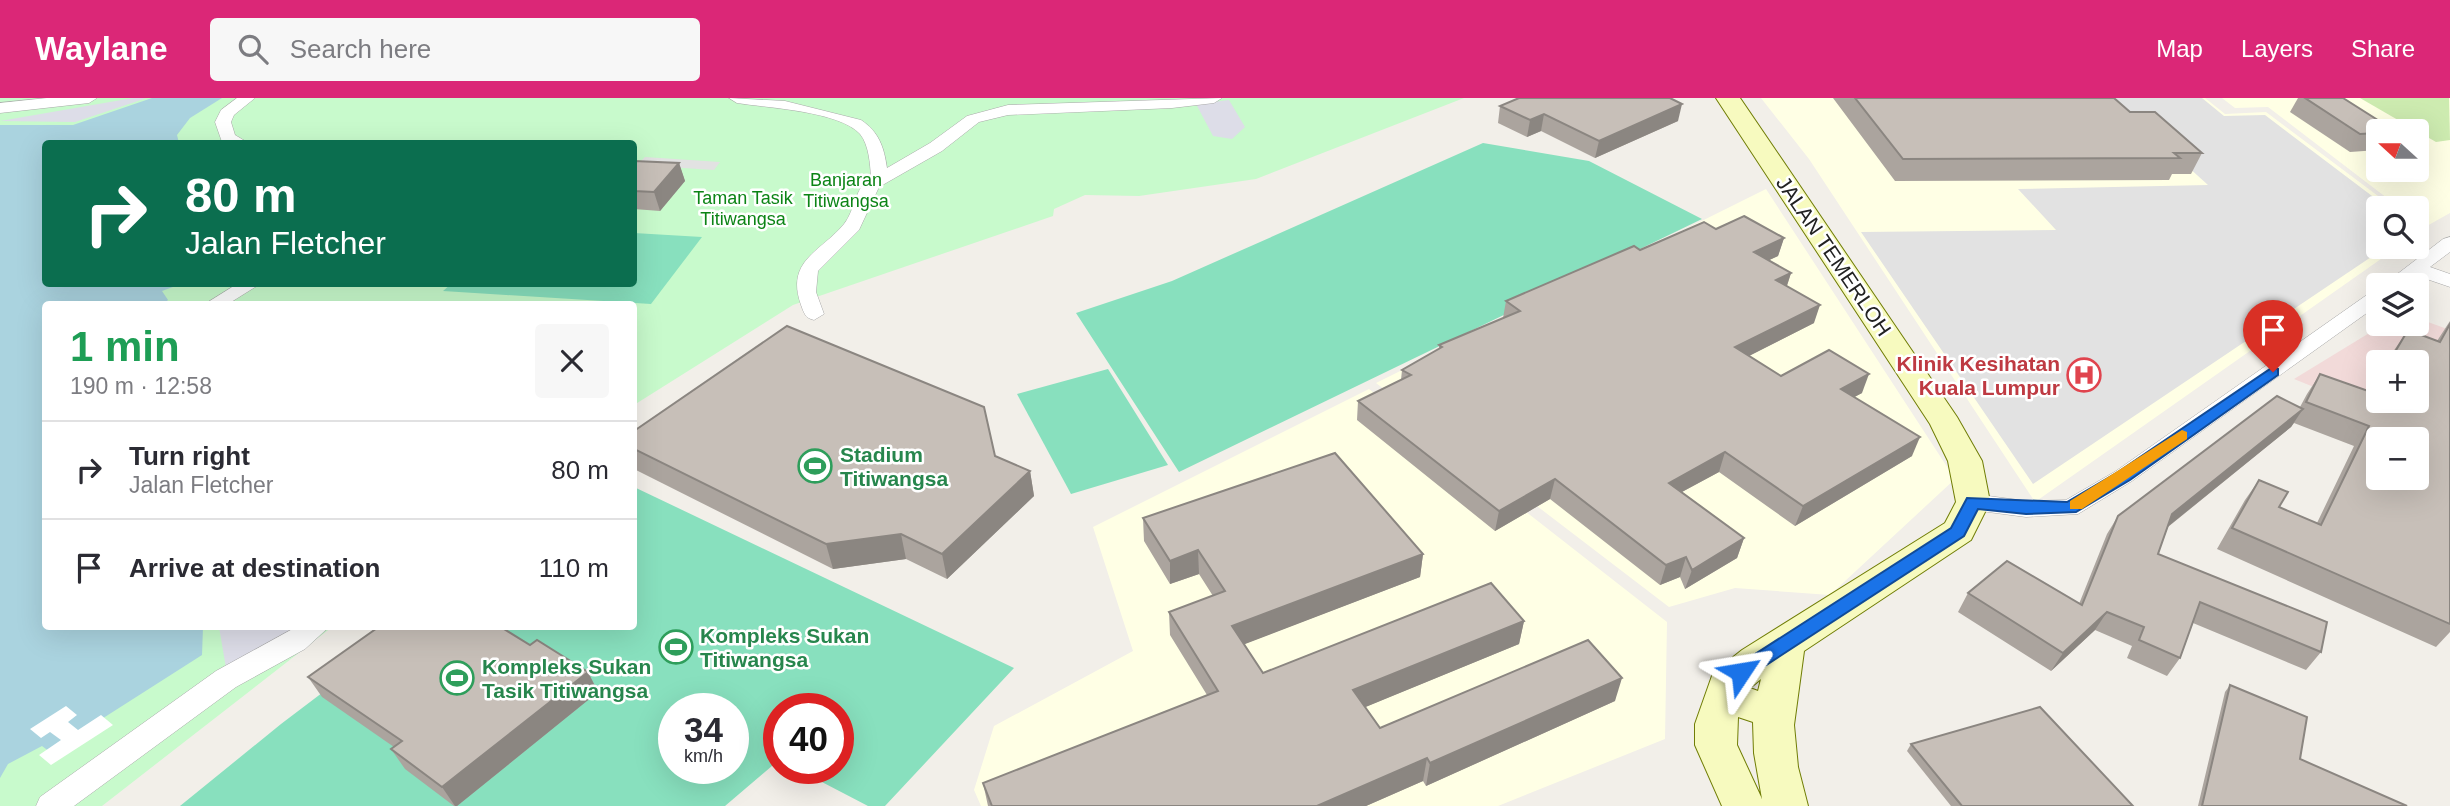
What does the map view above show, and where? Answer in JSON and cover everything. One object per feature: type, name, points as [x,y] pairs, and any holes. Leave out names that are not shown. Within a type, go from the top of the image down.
[{"type":"street","points":[[0,108],[89,98]]},
{"type":"street","points":[[233,140],[228,138],[223,122],[227,113],[247,98]]},
{"type":"street","points":[[737,98],[810,111],[859,126],[867,133],[874,148],[880,177]]},
{"type":"street","points":[[814,314],[806,292],[808,270],[822,253],[853,226],[869,189],[880,177],[936,147],[973,119],[996,112],[1162,104],[1214,98]]},
{"type":"street","name":"JALAN TEMERLOH","points":[[1728,98],[1946,424],[1965,461],[1973,502]]},
{"type":"street","points":[[2409,273],[2450,243]]},
{"type":"street","points":[[2416,268],[2450,281]]},
{"type":"street","points":[[220,301],[245,287]]},
{"type":"street","points":[[1744,806],[1716,745],[1716,724],[1727,684],[1756,661],[1958,531],[1973,502],[2026,509],[2070,508],[2124,476],[2366,305]]},
{"type":"street","points":[[51,806],[226,679],[296,642],[312,630]]},
{"type":"street","points":[[1784,645],[1785,674],[1775,713],[1776,762],[1786,806]]},
{"type":"street","points":[[1723,695],[1775,713]]},
{"type":"shaded area","points":[[133,98],[147,98],[75,122],[0,121]]},
{"type":"shaded area","name":"Klinik Kesihatan Kuala Lumpur","points":[[1761,98],[2205,98],[2225,114],[2266,112],[2378,196],[2366,196],[2366,259],[2381,259],[2035,502],[1809,159]]},
{"type":"shaded area","name":"Klinik Kesihatan Kuala Lumpur","points":[[2112,98],[2202,98],[2224,116],[2265,115],[2372,196],[2366,196],[2366,259],[2368,259],[2033,484],[1861,232],[2056,230],[2018,189],[2208,185]]},
{"type":"shaded area","points":[[2222,98],[2450,98],[2450,213],[2429,225],[2429,196],[2384,196],[2366,182],[2429,182],[2429,119],[2366,119],[2366,182],[2268,107],[2235,108]]},
{"type":"shaded area","points":[[1229,100],[1245,127],[1232,139],[1213,136],[1196,104]]},
{"type":"shaded area","points":[[645,157],[720,162],[714,170],[637,165]]},
{"type":"shaded area","points":[[1766,189],[1955,479],[1830,595],[1735,588],[1669,607],[1376,383]]},
{"type":"shaded area","points":[[2429,322],[2450,330],[2450,442],[2429,434],[2429,427],[2413,427],[2378,413],[2429,413],[2429,350],[2366,350],[2366,408],[2294,379],[2366,335],[2429,336]]},
{"type":"shaded area","points":[[1369,389],[1667,622],[1665,739],[1498,806],[981,806],[974,790],[994,726],[1133,651],[1093,527]]},
{"type":"shaded area","points":[[220,630],[294,630],[226,668]]},
{"type":"green space","name":"Taman Tasik Titiwangsa","points":[[0,98],[1464,98],[1256,179],[1139,196],[1085,195],[1054,209],[1053,216],[793,305],[637,403],[637,301],[42,301],[42,630],[328,630],[102,806],[0,806]]},
{"type":"green space","points":[[2360,98],[2449,98],[2450,140],[2436,142],[2429,138],[2429,119],[2396,119]]},
{"type":"green space","points":[[1483,143],[1589,161],[1702,219],[1179,472],[1076,313],[1172,281]]},
{"type":"green space","points":[[637,233],[702,237],[651,304],[637,301],[443,291],[448,287],[637,287]]},
{"type":"green space","points":[[1108,369],[1168,465],[1071,494],[1017,394]]},
{"type":"green space","name":"Kompleks Sukan Titiwangsa","points":[[637,488],[1014,668],[885,806],[868,806],[826,784],[854,784],[854,693],[763,693],[763,774],[725,806],[180,806],[281,724],[405,630],[637,630]]},
{"type":"water","points":[[152,98],[222,98],[190,118],[177,135],[178,140],[42,140],[42,287],[173,287],[162,291],[167,301],[42,301],[42,630],[203,630],[202,655],[50,752],[42,746],[8,764],[0,778],[0,125],[73,125]]},
{"type":"pier","points":[[66,706],[77,715],[68,722],[78,730],[101,715],[113,725],[51,765],[39,755],[61,740],[50,732],[41,738],[30,729]]},
{"type":"building","points":[[1519,98],[1670,98],[1682,104],[1599,141],[1544,114],[1530,120],[1500,106]]},
{"type":"building","points":[[1855,98],[2114,98],[2130,112],[2155,112],[2202,153],[2174,153],[2180,158],[1903,159]]},
{"type":"building","points":[[2305,98],[2343,98],[2376,119],[2366,119],[2366,134],[2360,134]]},
{"type":"building","points":[[637,161],[679,163],[654,192],[637,191]]},
{"type":"building","points":[[1744,216],[1784,238],[1754,252],[1791,273],[1776,280],[1820,305],[1735,347],[1781,376],[1829,350],[1869,374],[1841,389],[1920,437],[1803,506],[1725,452],[1669,483],[1744,538],[1692,570],[1686,557],[1666,565],[1555,479],[1499,511],[1358,401],[1411,375],[1402,370],[1442,347],[1439,345],[1520,311],[1506,301],[1634,246],[1640,250],[1704,222],[1716,229]]},
{"type":"building","points":[[2450,324],[2450,624],[2232,528],[2259,480],[2288,492],[2279,507],[2321,525],[2366,432],[2366,490],[2429,490],[2429,427],[2369,427],[2306,402],[2320,374],[2366,390],[2366,413],[2429,413],[2429,350],[2396,350],[2404,336],[2424,336],[2440,342]]},
{"type":"building","name":"Stadium Titiwangsa","points":[[787,326],[984,407],[995,456],[1030,471],[942,554],[901,534],[826,544],[637,450],[637,429]]},
{"type":"building","points":[[2277,396],[2303,409],[2172,514],[2158,554],[2327,622],[2321,652],[2200,602],[2180,658],[2139,640],[2144,627],[2107,612],[2063,653],[1968,593],[2007,561],[2082,605],[2118,516]]},
{"type":"building","points":[[1335,453],[1423,554],[1232,626],[1263,673],[1491,583],[1524,621],[1353,690],[1380,728],[1588,640],[1622,678],[1430,763],[1427,758],[1317,806],[992,806],[983,783],[1218,691],[1169,612],[1225,591],[1198,550],[1170,561],[1143,518]]},
{"type":"building","points":[[374,630],[506,630],[530,645],[537,640],[588,672],[442,787],[391,749],[402,741],[308,677]]},
{"type":"building","points":[[2230,685],[2307,717],[2300,759],[2407,806],[2202,806]]},
{"type":"building","points":[[2040,707],[2133,806],[1962,806],[1911,744]]},
{"type":"slow traffic","points":[[2076,505],[2124,476],[2182,435]]},
{"type":"place","name":"Klinik Kesihatan Kuala Lumpur","points":[[2084,375]]},
{"type":"place","name":"Stadium Titiwangsa","points":[[815,466]]},
{"type":"place","name":"Kompleks Sukan Titiwangsa","points":[[676,647]]},
{"type":"place","name":"Kompleks Sukan Tasik Titiwangsa","points":[[457,678]]},
{"type":"route","points":[[1741,672],[1958,531],[1973,502],[2026,509],[2070,508],[2124,476],[2273,372]]},
{"type":"park label","name":"Banjaran Titiwangsa","points":[[846,190]]}]
